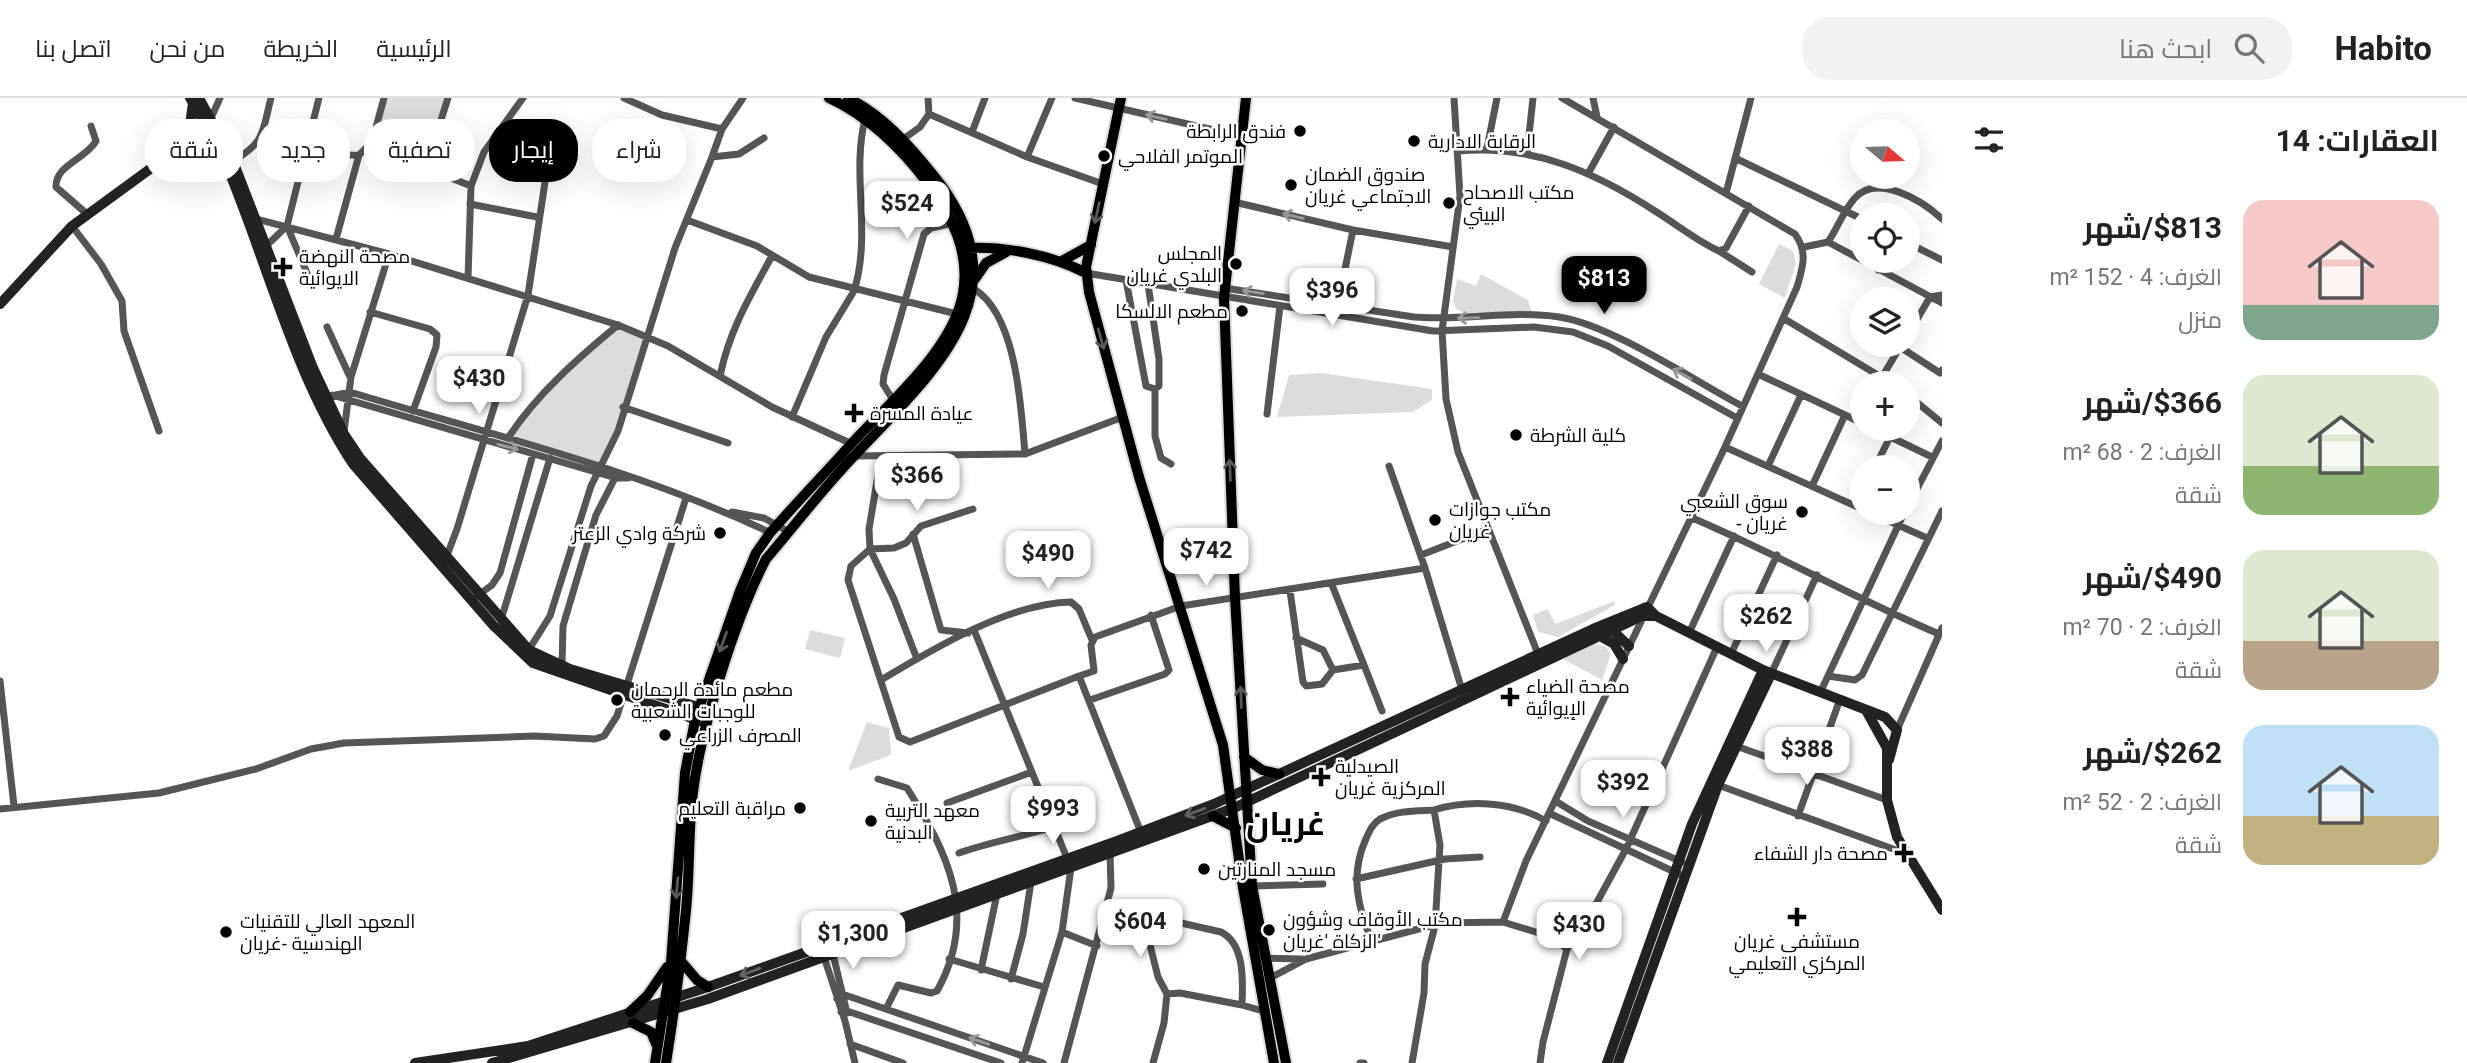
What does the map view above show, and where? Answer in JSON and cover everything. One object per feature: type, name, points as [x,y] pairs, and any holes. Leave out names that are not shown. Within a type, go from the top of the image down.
[{"type":"main road","points":[[829,98],[899,142]]},
{"type":"main road","points":[[1246,98],[1224,293],[1235,598],[1252,886],[1286,1063]]},
{"type":"main road","points":[[851,99],[899,142],[958,222],[974,235],[1005,251]]},
{"type":"main road","points":[[194,100],[207,119]]},
{"type":"main road","points":[[191,119],[194,100]]},
{"type":"main road","points":[[1120,103],[1086,273],[1094,317],[1139,477],[1223,745],[1264,1011],[1275,1063]]},
{"type":"main road","points":[[0,304],[72,226],[145,172]]},
{"type":"main road","points":[[234,182],[265,247],[313,368],[344,434],[360,458],[444,561]]},
{"type":"main road","points":[[240,182],[251,218],[326,397],[338,441],[353,464],[543,669],[712,711]]},
{"type":"main road","points":[[958,222],[974,285]]},
{"type":"main road","points":[[1060,262],[1091,245]]},
{"type":"main road","points":[[666,1063],[685,844],[693,794],[712,711],[758,574],[766,559],[785,536],[854,456],[910,397],[954,342],[964,323],[974,285],[986,263],[1005,251]]},
{"type":"main road","points":[[967,253],[1005,251],[1060,262],[1086,273]]},
{"type":"main road","points":[[685,844],[685,773],[695,720],[756,553],[774,528],[893,400],[944,339],[963,295],[967,253]]},
{"type":"main road","points":[[476,597],[501,620],[526,653],[695,720],[709,723]]},
{"type":"main road","points":[[492,1063],[632,1017],[671,999],[1234,808],[1539,659],[1645,612],[1767,672],[1839,702],[1885,717],[1897,730],[1889,760],[1887,800],[1892,821],[1904,852],[1942,910]]},
{"type":"main road","points":[[1116,847],[1140,830],[1245,790],[1462,690],[1600,636],[1609,627]]},
{"type":"main road","points":[[1609,627],[1629,646]]},
{"type":"main road","points":[[1600,636],[1614,644],[1623,659]]},
{"type":"main road","points":[[1607,1063],[1619,1043],[1678,874],[1767,672]]},
{"type":"main road","points":[[1683,862],[1709,782],[1767,672]]},
{"type":"main road","points":[[1867,712],[1884,740],[1889,760]]},
{"type":"main road","points":[[1223,745],[1243,743]]},
{"type":"main road","points":[[1244,757],[1262,770],[1279,774]]},
{"type":"main road","points":[[1213,816],[1236,828]]},
{"type":"main road","points":[[632,1017],[669,1012],[829,956],[958,903],[997,894],[1031,882],[1069,863]]},
{"type":"main road","points":[[675,961],[708,987]]},
{"type":"main road","points":[[632,1017],[675,961]]},
{"type":"main road","points":[[655,1063],[669,1012]]},
{"type":"main road","points":[[632,1017],[651,1032],[657,1049]]},
{"type":"main road","points":[[1618,1063],[1619,1043]]},
{"type":"main road","points":[[415,1063],[511,1055]]},
{"type":"street","points":[[209,119],[220,98]]},
{"type":"street","points":[[267,119],[271,98]]},
{"type":"street","points":[[314,119],[318,98]]},
{"type":"street","points":[[378,119],[384,98]]},
{"type":"street","points":[[441,119],[448,98]]},
{"type":"street","points":[[507,119],[523,98]]},
{"type":"street","points":[[624,98],[662,115],[722,129]]},
{"type":"street","points":[[526,653],[550,616],[600,468],[614,443],[645,336],[687,220],[722,129],[743,98]]},
{"type":"street","points":[[899,142],[920,127],[929,114],[929,98]]},
{"type":"street","points":[[972,132],[985,98]]},
{"type":"street","points":[[1027,157],[1052,98]]},
{"type":"street","points":[[1075,98],[1120,103],[1240,136]]},
{"type":"street","points":[[1454,98],[1461,196],[1441,331],[1449,418],[1488,529],[1539,659]]},
{"type":"street","points":[[1487,148],[1497,98]]},
{"type":"street","points":[[1527,154],[1533,98]]},
{"type":"street","points":[[1503,922],[1516,886],[1548,817],[1725,447],[1783,318],[1803,266],[1804,247],[1795,234],[1562,98]]},
{"type":"street","points":[[1593,98],[1597,117]]},
{"type":"street","points":[[1726,193],[1751,98]]},
{"type":"street","points":[[929,114],[1027,157],[1103,184]]},
{"type":"street","points":[[792,417],[826,337],[854,291],[861,262],[862,197],[859,144],[866,119]]},
{"type":"street","points":[[87,214],[56,187],[56,181],[59,172],[92,148],[96,141],[91,126]]},
{"type":"street","points":[[1589,172],[1614,127]]},
{"type":"street","points":[[712,157],[739,154],[764,138]]},
{"type":"street","points":[[243,155],[254,149],[257,144]]},
{"type":"street","points":[[468,278],[471,186],[489,145]]},
{"type":"street","points":[[1458,151],[1487,148],[1527,154],[1589,172],[1752,272]]},
{"type":"street","points":[[336,239],[359,155],[364,150]]},
{"type":"street","points":[[350,156],[359,155]]},
{"type":"street","points":[[1735,158],[1850,213]]},
{"type":"street","points":[[265,247],[287,226],[299,182]]},
{"type":"street","points":[[461,182],[471,186]]},
{"type":"street","points":[[444,561],[528,295],[544,182]]},
{"type":"street","points":[[1828,242],[1855,197],[1866,191],[1882,188],[1909,196],[1942,219]]},
{"type":"street","points":[[1234,202],[1353,230],[1453,247]]},
{"type":"street","points":[[470,204],[537,217]]},
{"type":"street","points":[[1719,251],[1726,248],[1748,206]]},
{"type":"street","points":[[251,218],[389,254],[618,325],[668,346],[792,417],[852,444]]},
{"type":"street","points":[[687,220],[757,246],[809,277],[854,291],[957,314]]},
{"type":"street","points":[[893,400],[883,384],[924,234],[931,228],[958,222]]},
{"type":"street","points":[[72,226],[101,264],[122,300],[124,331],[159,432]]},
{"type":"street","points":[[287,226],[313,287]]},
{"type":"street","points":[[1336,315],[1353,230]]},
{"type":"street","points":[[1804,247],[1828,242],[1850,254]]},
{"type":"street","points":[[1920,249],[1942,260]]},
{"type":"street","points":[[344,434],[351,377],[389,254]]},
{"type":"street","points":[[720,376],[730,336],[741,309],[772,256]]},
{"type":"street","points":[[1086,273],[1148,284],[1442,319],[1535,315],[1561,317],[1613,337],[1742,406]]},
{"type":"street","points":[[1884,273],[1942,303]]},
{"type":"street","points":[[1126,280],[1146,386],[1155,389]]},
{"type":"street","points":[[1148,284],[1160,359],[1159,386],[1155,389],[1156,436],[1161,458],[1171,464]]},
{"type":"street","points":[[974,285],[991,303],[1011,355],[1025,454]]},
{"type":"street","points":[[1224,293],[1280,306],[1441,331],[1551,328],[1573,332],[1608,346],[1737,418]]},
{"type":"street","points":[[1920,314],[1930,297],[1942,295]]},
{"type":"street","points":[[1267,414],[1280,306]]},
{"type":"street","points":[[370,313],[430,330],[437,335],[413,411]]},
{"type":"street","points":[[1783,318],[1873,371]]},
{"type":"street","points":[[508,438],[520,420],[582,355],[618,325]]},
{"type":"street","points":[[327,327],[351,377]]},
{"type":"street","points":[[1608,346],[1613,337]]},
{"type":"street","points":[[1918,357],[1941,372]]},
{"type":"street","points":[[1758,374],[1850,417]]},
{"type":"street","points":[[1768,466],[1801,395]]},
{"type":"street","points":[[349,396],[482,441],[600,468]]},
{"type":"street","points":[[326,397],[349,396],[508,438],[725,511],[749,514],[785,536]]},
{"type":"street","points":[[1920,405],[1942,423]]},
{"type":"street","points":[[624,407],[728,443]]},
{"type":"street","points":[[1813,484],[1846,415]]},
{"type":"street","points":[[854,456],[1025,454],[1123,416]]},
{"type":"street","points":[[1920,482],[1942,440]]},
{"type":"street","points":[[1898,441],[1932,457]]},
{"type":"street","points":[[1725,447],[1850,500]]},
{"type":"street","points":[[476,597],[492,585],[500,573],[533,454]]},
{"type":"street","points":[[881,457],[869,529],[870,549],[894,598],[917,659]]},
{"type":"street","points":[[501,620],[550,458]]},
{"type":"street","points":[[1389,466],[1421,555],[1462,690]]},
{"type":"street","points":[[562,667],[563,626],[596,515],[617,474]]},
{"type":"street","points":[[0,809],[159,793],[256,769],[311,749],[344,743],[534,736],[595,739],[611,727],[686,498]]},
{"type":"street","points":[[881,681],[917,659],[1010,615],[1071,602],[1079,609],[1092,640],[1094,671],[905,742],[900,737],[881,681],[848,580],[851,566],[870,549],[894,548],[931,522],[974,509]]},
{"type":"street","points":[[1828,676],[1859,679],[1942,511]]},
{"type":"street","points":[[1690,517],[1777,555],[1892,614],[1940,631],[1897,730]]},
{"type":"street","points":[[1819,693],[1898,525],[1927,538]]},
{"type":"street","points":[[1421,555],[1488,529]]},
{"type":"street","points":[[912,534],[941,630],[971,632]]},
{"type":"street","points":[[1689,633],[1734,536]]},
{"type":"street","points":[[1731,653],[1777,555]]},
{"type":"street","points":[[1092,640],[1151,615],[1181,606],[1332,585],[1425,568]]},
{"type":"street","points":[[1767,672],[1817,575]]},
{"type":"street","points":[[1332,585],[1382,711]]},
{"type":"street","points":[[1290,591],[1306,686],[1322,684],[1333,670],[1364,665]]},
{"type":"street","points":[[1090,700],[1165,674],[1169,670],[1151,615]]},
{"type":"street","points":[[971,632],[1069,863],[1062,932],[1023,1060]]},
{"type":"street","points":[[1296,638],[1323,650],[1333,670]]},
{"type":"street","points":[[1540,1063],[1542,1042],[1567,949],[1585,924],[1626,849],[1717,647]]},
{"type":"street","points":[[1079,676],[1140,830]]},
{"type":"street","points":[[0,681],[14,807]]},
{"type":"street","points":[[1798,816],[1839,702]]},
{"type":"street","points":[[1736,746],[1887,800]]},
{"type":"street","points":[[947,803],[1032,772]]},
{"type":"street","points":[[878,779],[907,788],[944,857],[958,903],[949,959],[937,991],[931,993],[898,985],[886,1009]]},
{"type":"street","points":[[1718,785],[1904,852]]},
{"type":"street","points":[[1557,802],[1588,821],[1683,862]]},
{"type":"street","points":[[1372,942],[1363,918],[1356,879],[1357,861],[1375,822],[1404,811],[1434,810],[1466,804],[1501,805],[1548,817],[1678,874]]},
{"type":"street","points":[[1412,1063],[1424,993],[1425,964],[1435,926],[1440,845],[1434,810]]},
{"type":"street","points":[[959,853],[999,839],[1011,841],[1053,828]]},
{"type":"street","points":[[1064,1063],[1097,946],[1112,879],[1116,847]]},
{"type":"street","points":[[1356,879],[1438,861],[1479,856]]},
{"type":"street","points":[[1011,979],[1024,934],[1031,882]]},
{"type":"street","points":[[1252,886],[1323,884]]},
{"type":"street","points":[[981,970],[997,894]]},
{"type":"street","points":[[1107,903],[1128,911],[1230,937],[1242,976],[1241,1005]]},
{"type":"street","points":[[1268,979],[1306,959],[1435,926],[1503,922],[1552,937],[1567,949]]},
{"type":"street","points":[[1101,929],[1115,931],[1150,944],[1158,977],[1167,994],[1164,1023],[1153,1063]]},
{"type":"street","points":[[1062,932],[1097,946]]},
{"type":"street","points":[[829,956],[855,1063]]},
{"type":"street","points":[[1264,958],[1306,959]]},
{"type":"street","points":[[949,959],[1044,987]]},
{"type":"street","points":[[1167,994],[1180,993],[1264,1011]]},
{"type":"street","points":[[841,997],[886,1009],[1023,1060],[1043,1063]]},
{"type":"street","points":[[844,1011],[1001,1063]]},
{"type":"street","points":[[850,1044],[903,1063]]},
{"type":"shaded area","points":[[387,98],[446,98],[439,119],[381,119]]},
{"type":"shaded area","points":[[1779,244],[1793,251],[1796,263],[1785,298],[1759,284]]},
{"type":"shaded area","points":[[1481,274],[1528,300],[1532,313],[1470,315],[1456,309],[1453,301],[1457,279],[1476,286]]},
{"type":"shaded area","points":[[618,326],[645,337],[617,431],[601,464],[509,437],[532,406],[574,364]]},
{"type":"shaded area","points":[[1321,373],[1432,389],[1432,400],[1413,412],[1277,417],[1289,375]]},
{"type":"shaded area","points":[[1615,601],[1615,605],[1558,637],[1538,632],[1533,615],[1548,609],[1555,624]]},
{"type":"shaded area","points":[[810,630],[845,638],[840,658],[805,649]]},
{"type":"shaded area","points":[[1594,644],[1605,646],[1611,654],[1602,680],[1563,659]]},
{"type":"shaded area","points":[[867,722],[889,728],[891,755],[848,771]]},
{"type":"place","name":"فندق الرابطة","points":[[1300,131]]},
{"type":"place","name":"الرقابة الادارية","points":[[1414,141]]},
{"type":"place","name":"الموتمر الفلاحي","points":[[1104,156]]},
{"type":"place","name":"صندوق الضمان الاجتماعي غريان","points":[[1291,185]]},
{"type":"place","name":"مكتب الاصحاح البيئي","points":[[1449,203]]},
{"type":"place","name":"المجلس البلدي غريان","points":[[1236,264]]},
{"type":"place","name":"مصحة النهضة الايوائية","points":[[283,267]]},
{"type":"place","name":"مطعم الالسكا","points":[[1242,311]]},
{"type":"place","name":"عيادة المسرة","points":[[854,413]]},
{"type":"place","name":"كلية الشرطة","points":[[1516,435]]},
{"type":"place","name":"سوق الشعبي - غريان","points":[[1802,512]]},
{"type":"place","name":"مكتب جوازات غريان","points":[[1435,520]]},
{"type":"place","name":"شركة وادي الزعتر","points":[[720,533]]},
{"type":"place","name":"مصحة الضياء الإيوائية","points":[[1510,697]]},
{"type":"place","name":"مطعم مائدة الرحمان للوجبات الشعبية","points":[[617,700]]},
{"type":"place","name":"المصرف الزراعي","points":[[665,735]]},
{"type":"place","name":"الصيدلية المركزية غريان","points":[[1321,777]]},
{"type":"place","name":"مراقبة التعليم","points":[[800,808]]},
{"type":"place","name":"معهد التربية البدنية","points":[[871,821]]},
{"type":"place","name":"مصحة دار الشفاء","points":[[1904,853]]},
{"type":"place","name":"مسجد المنارتين","points":[[1204,869]]},
{"type":"place","name":"مستشفى غريان المركزي التعليمي","points":[[1797,917]]},
{"type":"place","name":"مكتب الأوقاف وشؤون الزكاة 'غريان'","points":[[1269,930]]},
{"type":"place","name":"المعهد العالي للتقنيات الهندسية -غريان","points":[[226,932]]},
{"type":"district","name":"غريان","points":[[1286,823]]}]
